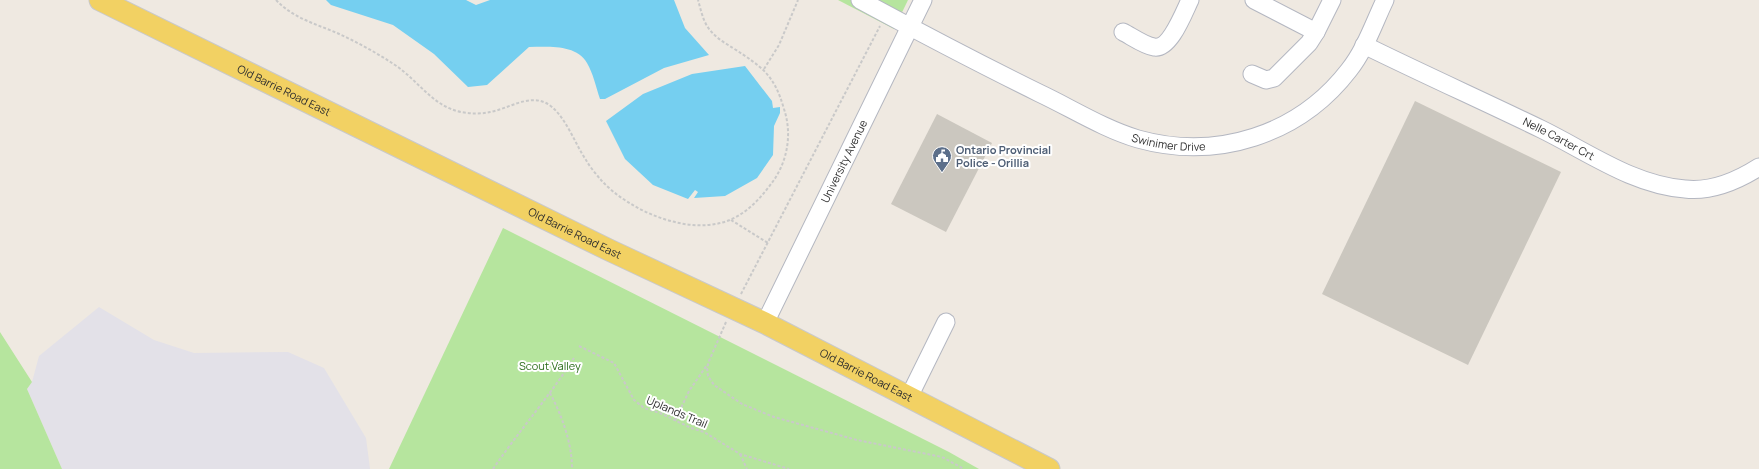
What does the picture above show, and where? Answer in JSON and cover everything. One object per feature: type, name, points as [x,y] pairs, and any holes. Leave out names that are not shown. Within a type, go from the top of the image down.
[{"type":"main road","name":"Old Barrie Road East","points":[[100,0],[609,250],[765,323],[1049,469]]},
{"type":"street","name":"Swinimer Drive","points":[[860,0],[910,27],[1122,134],[1165,145],[1197,147],[1220,146],[1242,142],[1289,121],[1313,106],[1332,89],[1350,69],[1364,45],[1385,0]]},
{"type":"street","name":"University Avenue","points":[[765,323],[923,0]]},
{"type":"street","points":[[1123,32],[1154,48],[1160,47],[1169,40],[1190,0]]},
{"type":"street","points":[[1254,0],[1316,32]]},
{"type":"street","points":[[1252,74],[1266,80],[1274,78],[1309,42],[1316,32],[1332,0]]},
{"type":"street","name":"Nelle Carter Crt","points":[[1364,45],[1543,130],[1630,175],[1654,185],[1687,190],[1718,187],[1744,176],[1759,167]]},
{"type":"street","points":[[909,397],[946,322]]},
{"type":"path","points":[[276,0],[292,13],[310,23],[359,44],[397,66],[433,99],[443,106],[462,113],[477,114],[491,112],[529,100],[539,100],[547,103],[561,118],[586,161],[602,181],[634,205],[653,215],[672,222],[689,225],[703,225],[731,220],[750,208],[780,170],[786,152],[789,133],[785,111],[779,92],[770,76],[764,69],[717,38],[709,29],[698,0]]},
{"type":"path","points":[[764,69],[779,45],[798,0]]},
{"type":"path","points":[[739,298],[886,14]]},
{"type":"path","points":[[731,220],[768,242]]},
{"type":"path","points":[[675,421],[689,391],[708,364],[722,331]]},
{"type":"path","name":"Uplands Trail","points":[[579,346],[614,362],[634,400],[644,408],[660,413],[675,421],[704,432],[740,454],[789,469]]},
{"type":"path","points":[[493,469],[550,393],[574,358]]},
{"type":"path","points":[[708,364],[707,368],[710,380],[714,386],[742,404],[774,417],[857,440],[942,458],[964,469]]},
{"type":"path","points":[[550,393],[558,408],[566,430],[572,469]]},
{"type":"path","points":[[740,454],[747,469]]},
{"type":"shaded area","points":[[99,307],[154,340],[194,353],[288,352],[324,368],[366,438],[370,469],[62,469],[27,389],[32,382],[39,356]]},
{"type":"green space","points":[[838,0],[908,0],[894,29]]},
{"type":"green space","name":"Scout Valley","points":[[503,228],[949,452],[979,469],[389,469]]},
{"type":"green space","points":[[0,332],[32,382],[27,389],[62,469],[0,469]]},
{"type":"water","points":[[326,0],[466,0],[476,5],[490,0],[674,0],[685,28],[709,55],[664,68],[605,99],[600,99],[587,63],[576,52],[553,47],[529,47],[487,85],[468,87],[434,54],[393,25],[331,5]]},
{"type":"water","points":[[745,66],[772,101],[773,108],[780,107],[780,113],[774,126],[773,155],[757,178],[725,196],[694,198],[698,192],[695,190],[688,199],[653,185],[625,159],[606,121],[643,94],[692,74]]},
{"type":"building","points":[[1415,101],[1561,172],[1468,365],[1322,294]]},
{"type":"building","name":"Ontario Provincial Police - Orillia","points":[[937,114],[992,143],[946,232],[891,204]]},
{"type":"place","name":"Ontario Provincial Police - Orillia","points":[[942,173]]}]
